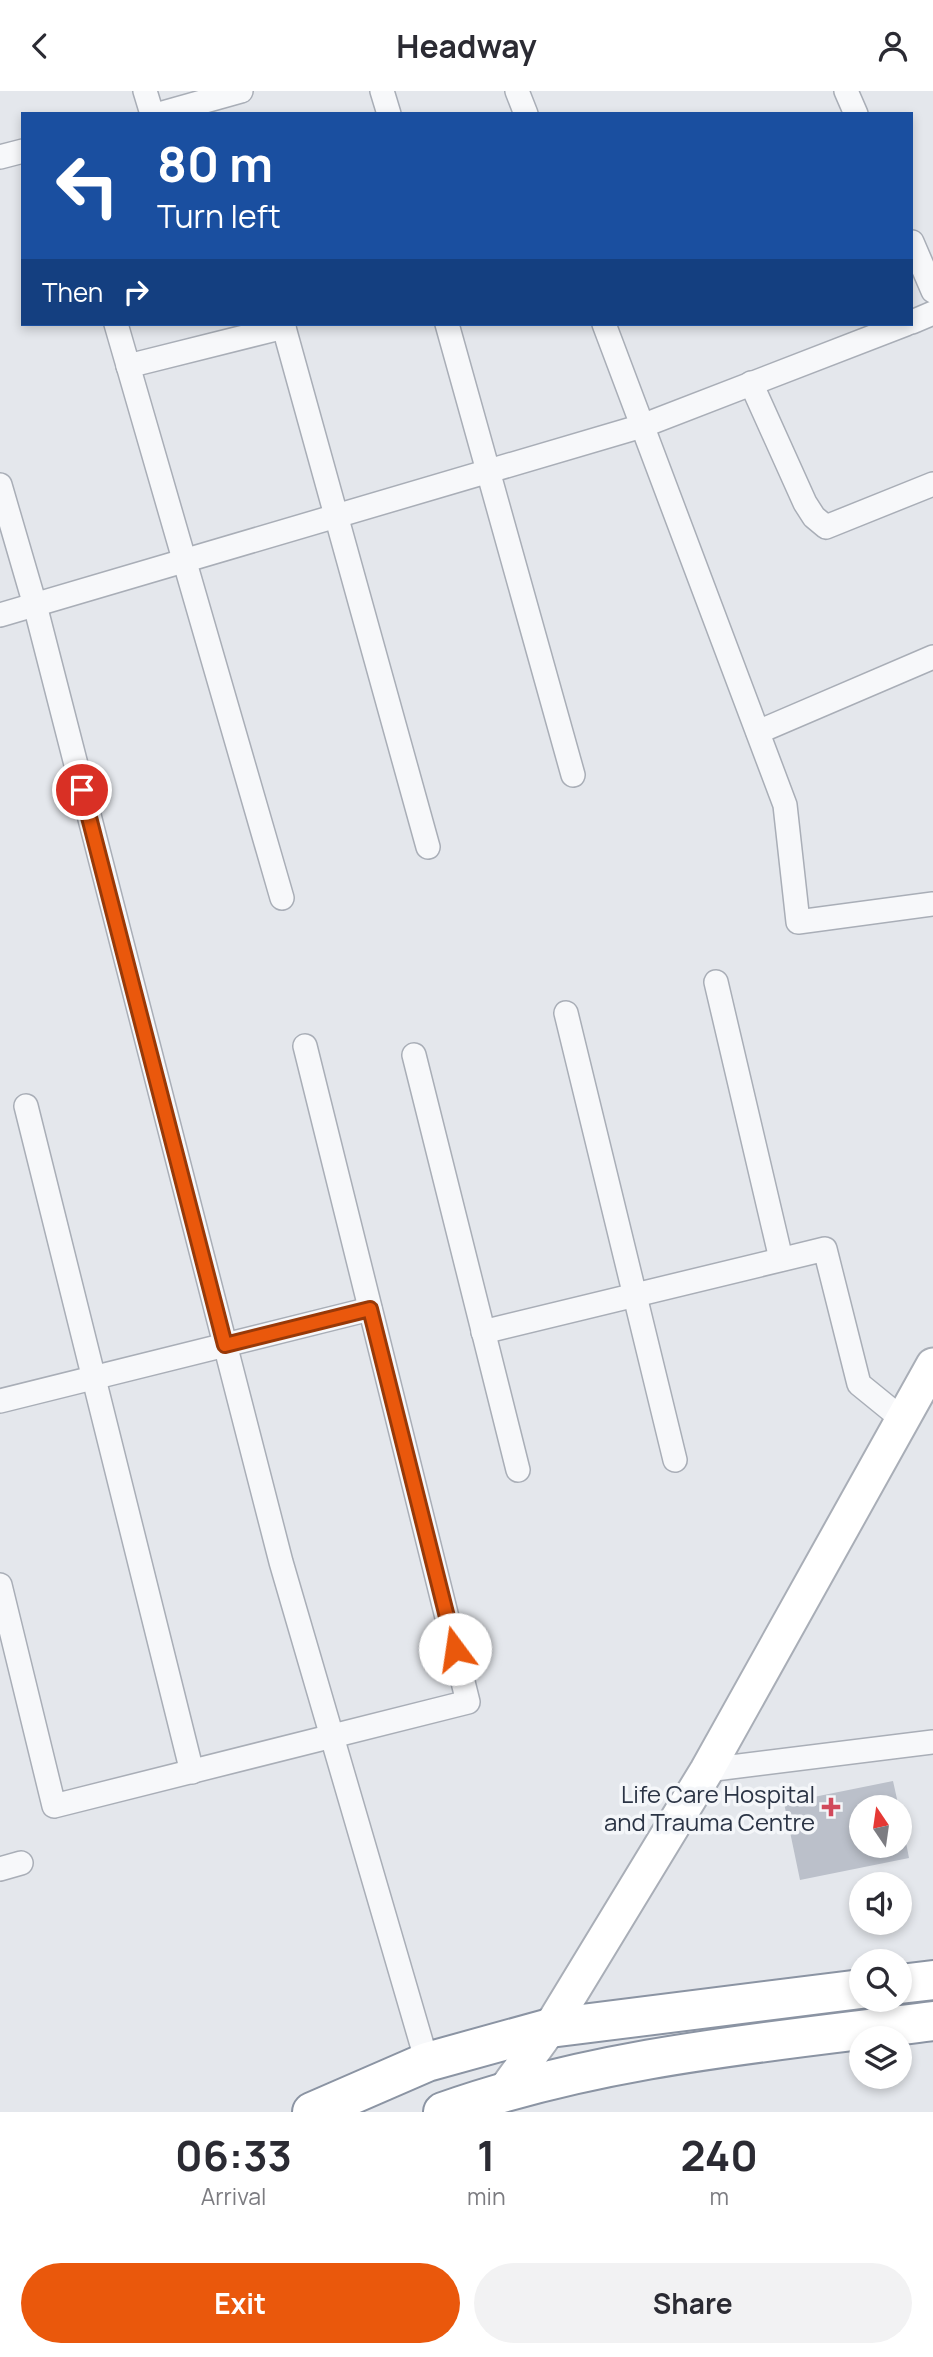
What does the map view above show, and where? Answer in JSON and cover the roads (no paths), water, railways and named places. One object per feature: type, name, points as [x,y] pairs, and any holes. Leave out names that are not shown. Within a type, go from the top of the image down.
[{"type":"highway","points":[[912,1983],[933,1980]]},
{"type":"highway","points":[[312,2112],[427,2062],[550,2028],[849,1991]]},
{"type":"highway","points":[[443,2112],[544,2081],[636,2062],[933,2021]]},
{"type":"street","points":[[145,91],[151,112]]},
{"type":"street","points":[[382,91],[388,112]]},
{"type":"street","points":[[517,91],[525,112]]},
{"type":"street","points":[[170,112],[229,101]]},
{"type":"street","points":[[0,157],[21,152]]},
{"type":"street","points":[[913,245],[933,292]]},
{"type":"street","points":[[913,321],[933,313]]},
{"type":"street","points":[[117,326],[282,898]]},
{"type":"street","points":[[128,366],[279,326]]},
{"type":"street","points":[[283,326],[428,847]]},
{"type":"street","points":[[448,326],[573,775]]},
{"type":"street","points":[[605,326],[785,805],[798,922],[933,904]]},
{"type":"street","points":[[0,615],[642,426],[901,326]]},
{"type":"street","points":[[751,383],[805,503],[814,517],[826,527],[933,484]]},
{"type":"street","points":[[0,485],[35,605],[281,1562],[427,2062]]},
{"type":"street","points":[[758,733],[933,657]]},
{"type":"street","points":[[716,982],[781,1259]]},
{"type":"street","points":[[566,1013],[675,1460]]},
{"type":"street","points":[[0,1585],[54,1806],[468,1702],[305,1046]]},
{"type":"street","points":[[414,1055],[518,1470]]},
{"type":"street","points":[[26,1106],[192,1772]]},
{"type":"street","points":[[483,1332],[825,1249],[859,1384],[902,1419]]},
{"type":"street","points":[[0,1401],[370,1309]]},
{"type":"street","points":[[503,2093],[550,2028],[707,1770],[933,1365]]},
{"type":"street","points":[[707,1770],[933,1742]]},
{"type":"place","name":"Life Care Hospital and Trauma Centre","points":[[831,1807]]}]
